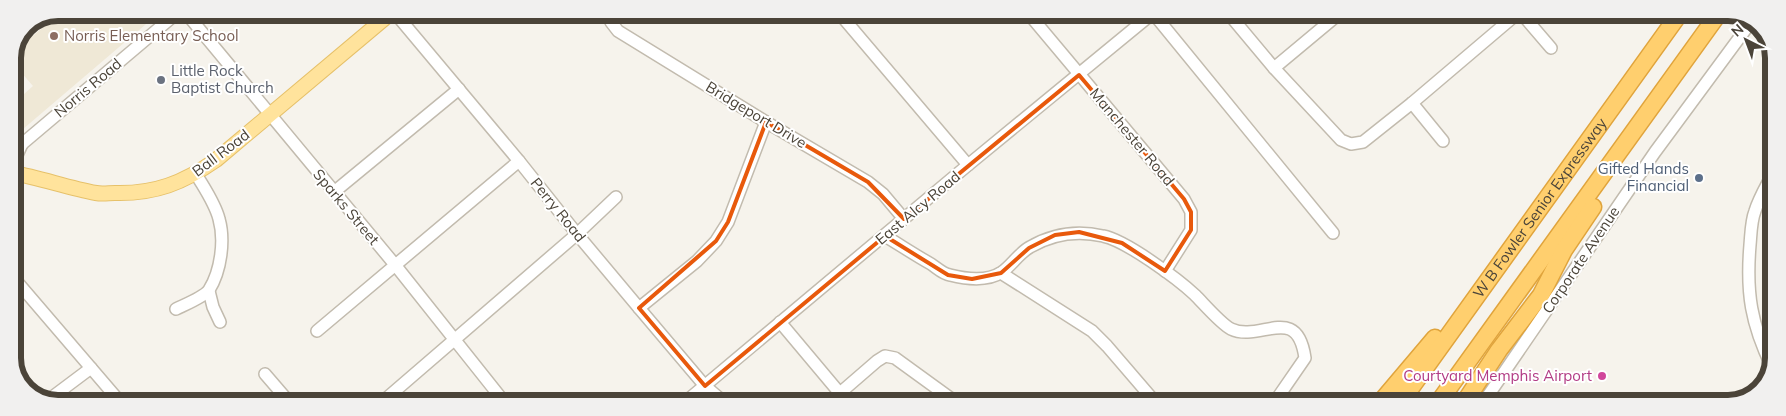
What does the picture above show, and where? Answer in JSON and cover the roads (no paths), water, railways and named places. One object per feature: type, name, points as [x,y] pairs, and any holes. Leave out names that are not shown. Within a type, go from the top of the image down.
[{"type":"highway","name":"W B Fowler Senior Expressway","points":[[1406,395],[1674,21]]},
{"type":"highway","name":"W B Fowler Senior Expressway","points":[[1444,395],[1713,21]]},
{"type":"highway","points":[[1469,395],[1499,350],[1541,295],[1564,250],[1642,136],[1684,62]]},
{"type":"highway","points":[[1387,395],[1444,326],[1470,307]]},
{"type":"main road","name":"Ball Road","points":[[21,175],[97,193],[134,194],[154,191],[173,185],[196,174],[216,160],[382,21]]},
{"type":"street","name":"Norris Road","points":[[21,142],[167,21]]},
{"type":"street","name":"Sparks Street","points":[[193,21],[396,266],[498,395]]},
{"type":"street","name":"Perry Road","points":[[403,21],[577,234],[705,386],[716,395]]},
{"type":"street","name":"Bridgeport Drive","points":[[611,21],[618,31],[868,182],[882,194],[904,219]]},
{"type":"street","points":[[845,21],[968,165]]},
{"type":"street","name":"Manchester Road","points":[[1035,21],[1184,199],[1192,212],[1190,230],[1165,271]]},
{"type":"street","name":"East Alcy Road","points":[[694,395],[1143,21]]},
{"type":"street","points":[[1160,21],[1333,232]]},
{"type":"street","points":[[1235,21],[1274,68],[1341,140],[1351,144],[1363,142],[1509,21]]},
{"type":"street","points":[[1274,68],[1330,21]]},
{"type":"street","points":[[1526,21],[1551,48]]},
{"type":"street","name":"Corporate Avenue","points":[[1488,395],[1655,152],[1747,27]]},
{"type":"street","points":[[334,192],[459,89]]},
{"type":"street","points":[[1412,103],[1443,141]]},
{"type":"street","points":[[639,308],[697,261],[716,241],[728,222],[766,122]]},
{"type":"street","points":[[317,331],[519,161]]},
{"type":"street","points":[[176,309],[190,303],[208,291],[222,251],[222,233],[219,216],[196,174]]},
{"type":"street","points":[[1765,189],[1754,211],[1748,266],[1750,305],[1765,352]]},
{"type":"street","points":[[389,395],[577,234],[616,197]]},
{"type":"street","points":[[885,236],[948,275],[972,279],[986,278],[1001,273],[1028,248],[1055,235],[1079,232],[1105,236],[1122,243],[1186,286],[1229,328],[1242,333],[1279,327],[1294,331],[1303,343],[1305,358],[1280,395]]},
{"type":"street","points":[[1001,273],[1092,331],[1149,395]]},
{"type":"street","points":[[21,286],[114,395]]},
{"type":"street","points":[[208,291],[220,322]]},
{"type":"street","points":[[780,322],[840,393],[885,356],[895,358],[946,395]]},
{"type":"street","points":[[56,395],[91,368]]},
{"type":"street","points":[[265,374],[283,395]]},
{"type":"place","name":"Norris Elementary School","points":[[54,36]]},
{"type":"place","name":"Little Rock Baptist Church","points":[[161,80]]},
{"type":"place","name":"Gifted Hands Financial","points":[[1699,178]]},
{"type":"place","name":"Courtyard Memphis Airport","points":[[1602,376]]}]
